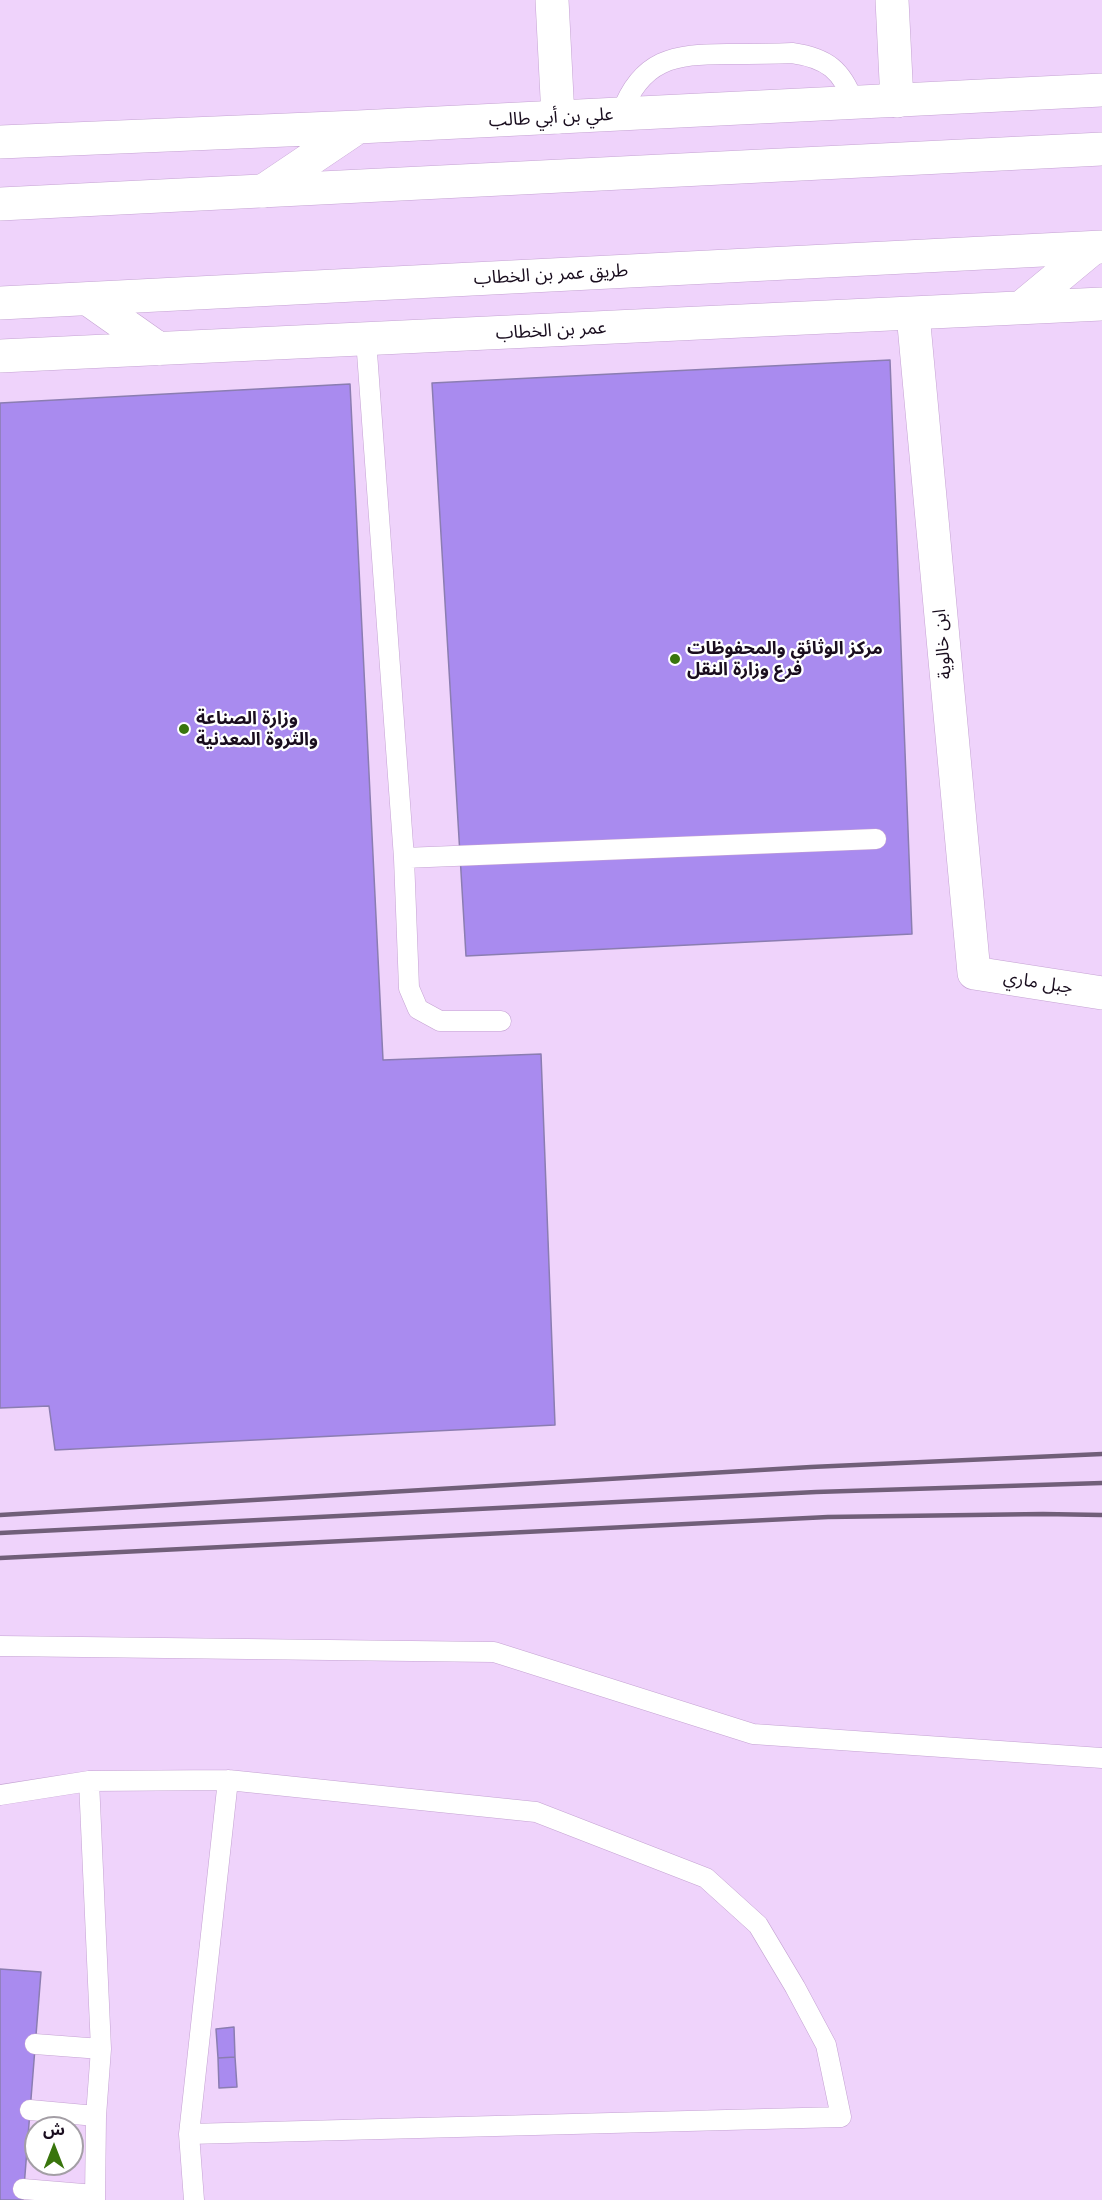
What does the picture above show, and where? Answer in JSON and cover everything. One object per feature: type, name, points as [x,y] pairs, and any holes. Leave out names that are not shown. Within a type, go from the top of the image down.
[{"type":"street","points":[[552,0],[558,117]]},
{"type":"street","points":[[892,0],[897,101]]},
{"type":"street","name":"علي بن أبي طالب","points":[[0,142],[854,104],[1102,90]]},
{"type":"street","points":[[263,191],[358,127]]},
{"type":"street","points":[[0,204],[1102,149]]},
{"type":"street","points":[[1023,306],[1098,247]]},
{"type":"street","name":"طريق عمر بن الخطاب","points":[[0,303],[1098,247]]},
{"type":"street","points":[[87,299],[159,349]]},
{"type":"street","name":"عمر بن الخطاب","points":[[0,356],[1102,304]]},
{"type":"street","name":"ابن خالوية","points":[[913,314],[974,973]]},
{"type":"street","name":"جبل ماري","points":[[974,973],[1102,993]]},
{"type":"lane","points":[[621,114],[634,86],[645,75],[658,65],[687,54],[792,53],[809,56],[825,62],[838,73],[848,87],[854,104]]},
{"type":"lane","points":[[366,339],[404,858],[409,988],[418,1009],[440,1021],[501,1021]]},
{"type":"lane","points":[[404,858],[876,839]]},
{"type":"lane","points":[[0,1646],[494,1652],[753,1734],[1102,1758]]},
{"type":"lane","points":[[194,2200],[189,2134],[228,1780]]},
{"type":"lane","points":[[0,1795],[88,1781],[228,1780],[536,1812],[706,1878],[758,1924],[826,2045],[841,2117],[189,2134]]},
{"type":"lane","points":[[23,2189],[95,2198],[96,2116],[101,2049],[88,1781]]},
{"type":"lane","points":[[35,2044],[101,2049]]},
{"type":"lane","points":[[30,2110],[96,2116]]},
{"type":"building","name":"مركز الوثائق والمحفوظات فرع وزارة النقل","points":[[890,360],[912,934],[466,956],[432,383]]},
{"type":"building","name":"وزارة الصناعة والثروة المعدنية","points":[[350,384],[383,1060],[541,1054],[555,1425],[55,1450],[49,1406],[0,1408],[0,403]]},
{"type":"building","points":[[0,1969],[41,1972],[30,2116],[24,2116],[23,2200],[0,2200]]},
{"type":"building","points":[[234,2027],[235,2057],[218,2058],[216,2029]]},
{"type":"building","points":[[235,2057],[237,2087],[219,2088],[218,2058]]},
{"type":"railway","points":[[0,1515],[811,1467],[1102,1454]]},
{"type":"railway","points":[[0,1533],[816,1492],[1102,1483]]},
{"type":"railway","points":[[0,1558],[828,1517],[1102,1515]]},
{"type":"place","name":"مركز الوثائق والمحفوظات فرع وزارة النقل","points":[[675,659]]},
{"type":"place","name":"وزارة الصناعة والثروة المعدنية","points":[[184,729]]}]
